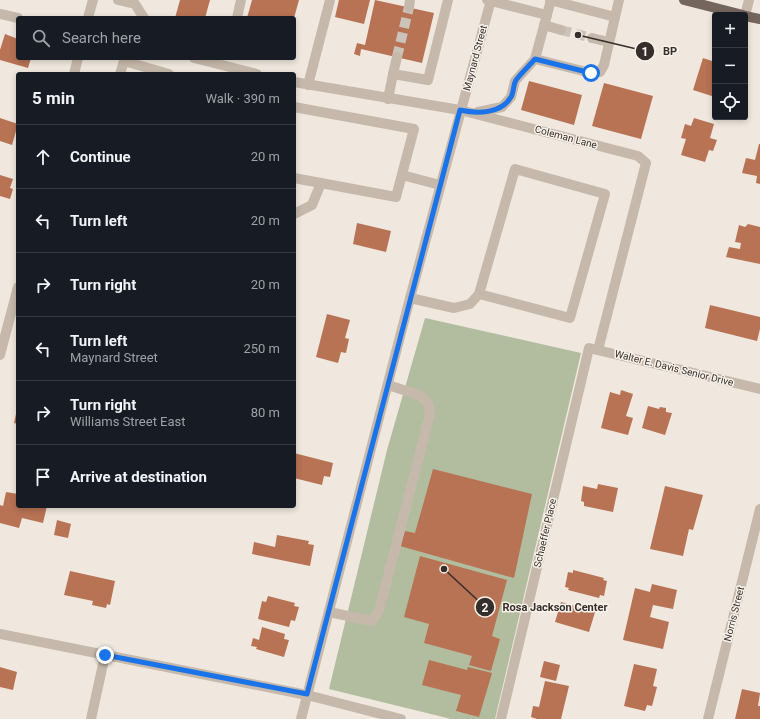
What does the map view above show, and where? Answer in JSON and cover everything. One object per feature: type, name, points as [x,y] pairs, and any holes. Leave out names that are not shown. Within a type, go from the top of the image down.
[{"type":"main road","points":[[684,0],[732,12]]},
{"type":"main road","points":[[748,16],[760,20]]},
{"type":"street","points":[[89,16],[93,0]]},
{"type":"street","points":[[118,0],[136,2],[143,16]]},
{"type":"street","points":[[237,16],[241,0]]},
{"type":"street","points":[[308,85],[330,0]]},
{"type":"street","points":[[393,74],[428,80],[448,0]]},
{"type":"street","points":[[489,0],[547,15]]},
{"type":"street","name":"Maynard Street","points":[[301,719],[489,0]]},
{"type":"street","points":[[473,113],[490,111],[502,107],[511,97],[515,81],[535,59],[551,0],[615,17]]},
{"type":"street","points":[[535,59],[591,73],[600,72],[604,65],[620,0]]},
{"type":"street","points":[[745,12],[749,0]]},
{"type":"street","points":[[0,14],[16,18]]},
{"type":"street","points":[[544,26],[561,30]]},
{"type":"street","points":[[592,38],[609,42]]},
{"type":"street","points":[[388,99],[397,57]]},
{"type":"street","points":[[74,72],[78,60]]},
{"type":"street","points":[[210,60],[226,62],[252,72]]},
{"type":"street","points":[[121,72],[124,61],[163,72]]},
{"type":"street","name":"Coleman Lane","points":[[296,82],[460,110],[638,156],[646,163],[593,349]]},
{"type":"street","points":[[296,107],[414,129],[396,197],[296,178]]},
{"type":"street","points":[[410,298],[454,308],[470,304],[479,294],[515,169],[605,194],[570,318],[479,294]]},
{"type":"street","points":[[402,174],[440,185]]},
{"type":"street","points":[[296,213],[312,205],[320,183]]},
{"type":"street","points":[[0,355],[3,334],[16,293]]},
{"type":"street","name":"Walter E. Davis Senior Drive","points":[[593,349],[760,389]]},
{"type":"street","name":"Schaeffer Place","points":[[501,719],[593,349]]},
{"type":"street","points":[[329,612],[372,621],[379,611],[430,414],[428,403],[418,395],[388,385]]},
{"type":"street","name":"Norris Street","points":[[708,719],[760,509]]},
{"type":"street","points":[[0,634],[307,694],[401,719]]},
{"type":"street","points":[[91,719],[105,655]]},
{"type":"green space","points":[[425,318],[581,353],[495,719],[451,719],[329,689],[387,450]]},
{"type":"building","points":[[180,0],[210,0],[206,16],[176,16]]},
{"type":"building","points":[[252,0],[299,0],[295,16],[248,16]]},
{"type":"building","points":[[339,0],[370,0],[364,24],[335,17]]},
{"type":"building","points":[[375,0],[434,13],[422,63],[361,49],[360,56],[354,54],[357,43],[365,45]]},
{"type":"building","points":[[5,34],[16,38],[16,60],[30,60],[28,68],[0,60],[0,50]]},
{"type":"building","points":[[703,58],[712,61],[712,96],[693,90]]},
{"type":"building","points":[[529,81],[582,95],[574,125],[521,110]]},
{"type":"building","points":[[604,83],[653,96],[641,139],[592,126]]},
{"type":"building","points":[[0,118],[16,123],[16,131],[12,145],[0,141]]},
{"type":"building","points":[[694,118],[714,124],[710,138],[717,140],[713,151],[709,150],[705,162],[681,155],[686,139],[681,138],[685,124],[691,126]]},
{"type":"building","points":[[759,144],[760,184],[756,183],[757,176],[742,173],[746,158],[755,160]]},
{"type":"building","points":[[0,175],[13,179],[10,188],[13,189],[10,199],[0,196]]},
{"type":"building","points":[[357,223],[391,231],[386,252],[353,244]]},
{"type":"building","points":[[748,224],[760,227],[760,264],[726,257],[729,247],[740,249],[741,243],[735,242],[739,225],[745,227]]},
{"type":"building","points":[[710,305],[760,317],[760,329],[757,341],[705,328]]},
{"type":"building","points":[[327,314],[350,320],[345,338],[349,339],[346,353],[341,352],[338,363],[316,357]]},
{"type":"building","points":[[621,390],[633,394],[626,416],[633,418],[628,435],[601,428],[610,392],[620,395]]},
{"type":"building","points":[[648,406],[659,409],[660,407],[666,408],[666,412],[672,413],[665,435],[642,428]]},
{"type":"building","points":[[296,454],[333,463],[330,477],[324,476],[322,485],[296,478]]},
{"type":"building","points":[[433,469],[532,494],[514,578],[400,546],[405,531],[415,533]]},
{"type":"building","points":[[598,484],[618,488],[613,512],[584,506],[584,502],[581,501],[583,486],[597,489]]},
{"type":"building","points":[[665,486],[703,495],[693,530],[689,529],[683,556],[650,549]]},
{"type":"building","points":[[6,492],[16,494],[16,508],[47,508],[43,523],[22,518],[19,528],[0,523],[0,505],[3,506]]},
{"type":"building","points":[[57,520],[71,524],[68,538],[54,535]]},
{"type":"building","points":[[277,535],[309,541],[308,544],[314,545],[310,566],[252,554],[254,542],[275,547]]},
{"type":"building","points":[[420,556],[507,580],[492,636],[500,639],[491,671],[469,665],[472,656],[424,643],[429,624],[404,617]]},
{"type":"building","points":[[573,570],[604,578],[603,580],[607,581],[604,596],[600,595],[599,598],[568,590],[569,588],[565,587],[568,572],[573,573]]},
{"type":"building","points":[[70,571],[115,581],[110,605],[107,604],[106,608],[92,605],[93,601],[64,595]]},
{"type":"building","points":[[652,584],[677,590],[673,609],[653,605],[650,617],[669,622],[663,649],[623,640],[635,588],[650,592]]},
{"type":"building","points":[[268,596],[295,603],[294,606],[299,607],[295,621],[291,620],[289,627],[258,619],[262,601],[266,602]]},
{"type":"building","points":[[561,602],[595,612],[589,632],[555,622]]},
{"type":"building","points":[[262,627],[285,634],[284,639],[289,640],[284,657],[256,649],[257,647],[251,646],[253,638],[259,640]]},
{"type":"building","points":[[429,660],[467,670],[468,667],[492,673],[479,717],[456,711],[461,695],[422,685]]},
{"type":"building","points":[[544,661],[560,665],[556,681],[540,677]]},
{"type":"building","points":[[634,664],[657,669],[653,686],[657,687],[652,706],[647,705],[645,711],[624,706]]},
{"type":"building","points":[[0,667],[17,672],[13,690],[0,687]]},
{"type":"building","points":[[545,681],[569,686],[561,719],[537,719],[531,717],[533,706],[539,707]]},
{"type":"building","points":[[742,689],[760,693],[758,706],[760,706],[760,719],[735,719]]},
{"type":"tunnel","points":[[397,57],[409,7]]},
{"type":"tunnel","points":[[561,30],[592,38]]},
{"type":"place","name":"BP","points":[[578,35]]},
{"type":"place","name":"Rosa Jackson Center","points":[[444,569]]},
{"type":"route","points":[[105,655],[307,694],[460,110],[473,113],[490,111],[502,107],[511,97],[515,81],[535,59],[591,73]]}]
